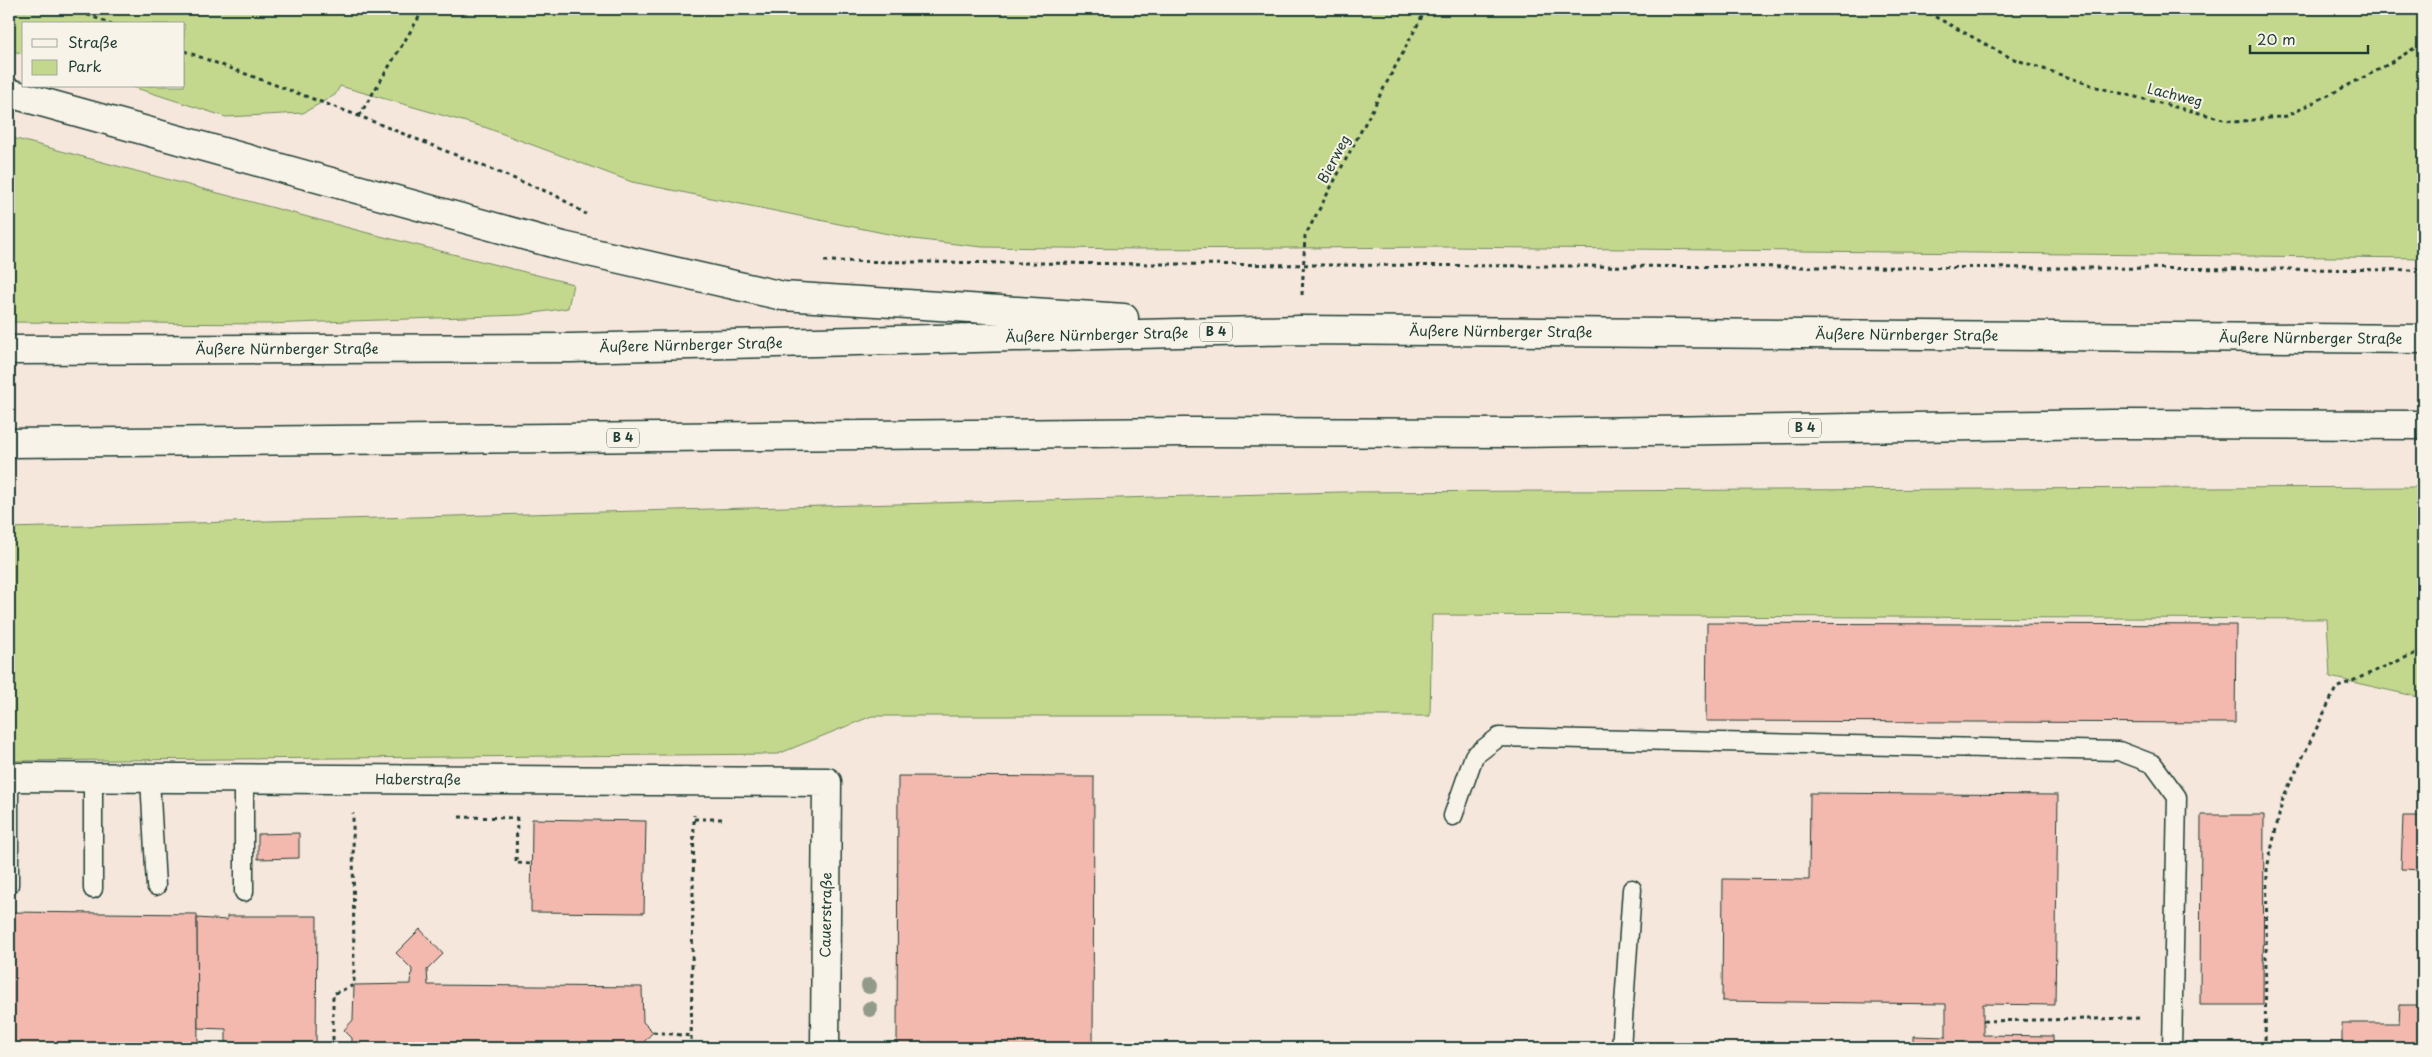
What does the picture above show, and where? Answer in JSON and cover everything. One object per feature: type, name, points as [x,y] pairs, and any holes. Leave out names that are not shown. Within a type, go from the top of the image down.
[{"type":"main road","points":[[9,93],[563,246],[783,296],[1300,330]]},
{"type":"main road","name":"Äußere Nürnberger Straße","points":[[9,350],[571,348],[1300,330],[2423,339]]},
{"type":"main road","name":"B 4","points":[[9,444],[1186,432],[1517,433],[2114,424],[2423,425]]},
{"type":"main road","points":[[9,456],[59,443]]},
{"type":"main road","name":"Haberstraße","points":[[9,777],[827,782]]},
{"type":"main road","name":"Cauerstraße","points":[[825,1048],[827,782]]},
{"type":"lane","points":[[1453,816],[1474,756],[1499,737],[2119,751],[2153,764],[2177,797],[2172,1048]]},
{"type":"lane","points":[[9,777],[9,885]]},
{"type":"lane","points":[[93,778],[93,889]]},
{"type":"lane","points":[[244,778],[244,892]]},
{"type":"lane","points":[[150,779],[156,886]]},
{"type":"lane","points":[[1621,1048],[1632,889]]},
{"type":"path","points":[[72,9],[107,22]]},
{"type":"path","points":[[359,116],[424,9]]},
{"type":"path","name":"Bierweg","points":[[1300,330],[1305,236],[1426,9]]},
{"type":"path","name":"Lachweg","points":[[1921,9],[2011,58],[2100,88],[2235,122],[2287,116],[2380,69],[2423,43]]},
{"type":"path","points":[[185,51],[359,116],[555,195],[584,213],[594,215]]},
{"type":"path","points":[[818,261],[1303,266],[2423,270]]},
{"type":"path","points":[[2265,1048],[2267,868],[2283,798],[2336,688],[2423,650]]},
{"type":"path","points":[[333,1048],[333,994],[354,985],[354,779]]},
{"type":"path","points":[[518,780],[516,863],[532,864]]},
{"type":"path","points":[[691,1048],[695,782]]},
{"type":"path","points":[[1983,1021],[2173,1017]]},
{"type":"path","points":[[653,1032],[691,1036]]},
{"type":"green space","points":[[9,9],[2423,9],[2423,258],[1448,247],[1138,249],[982,247],[913,239],[632,182],[487,128],[340,86],[335,95],[303,113],[226,117],[136,88],[185,88],[185,22],[22,22],[22,53],[9,51]]},
{"type":"green space","points":[[9,137],[364,232],[573,284],[568,308],[521,315],[267,324],[9,322]]},
{"type":"green space","points":[[2423,487],[2423,698],[2330,677],[2327,619],[1432,615],[1430,716],[872,716],[778,754],[9,761],[9,528],[1341,492]]},
{"type":"building","points":[[1707,623],[2236,625],[2235,723],[1706,721]]},
{"type":"building","points":[[898,776],[1094,777],[1093,1048],[897,1048]]},
{"type":"building","points":[[1810,793],[2058,795],[2055,1005],[1983,1004],[1983,1035],[2053,1036],[2053,1048],[1914,1048],[1914,1036],[1946,1037],[1946,1004],[1722,1001],[1723,879],[1809,880]]},
{"type":"building","points":[[2201,815],[2264,815],[2263,1005],[2200,1005]]},
{"type":"building","points":[[2403,816],[2423,816],[2423,870],[2401,869]]},
{"type":"building","points":[[532,819],[646,821],[644,913],[531,912]]},
{"type":"building","points":[[299,833],[299,858],[258,859],[258,834]]},
{"type":"building","points":[[9,912],[197,914],[198,1048],[9,1048]]},
{"type":"building","points":[[227,916],[317,916],[316,1048],[226,1048],[226,1029],[198,1028],[197,918],[227,920]]},
{"type":"building","points":[[420,929],[443,954],[427,970],[428,985],[642,987],[643,1022],[653,1032],[643,1043],[643,1048],[352,1048],[352,1038],[344,1030],[353,1020],[354,985],[411,984],[412,969],[396,953]]},
{"type":"building","points":[[2421,979],[2423,979],[2423,1048],[2342,1048],[2342,1023],[2399,1023],[2400,1005],[2421,1005]]}]
